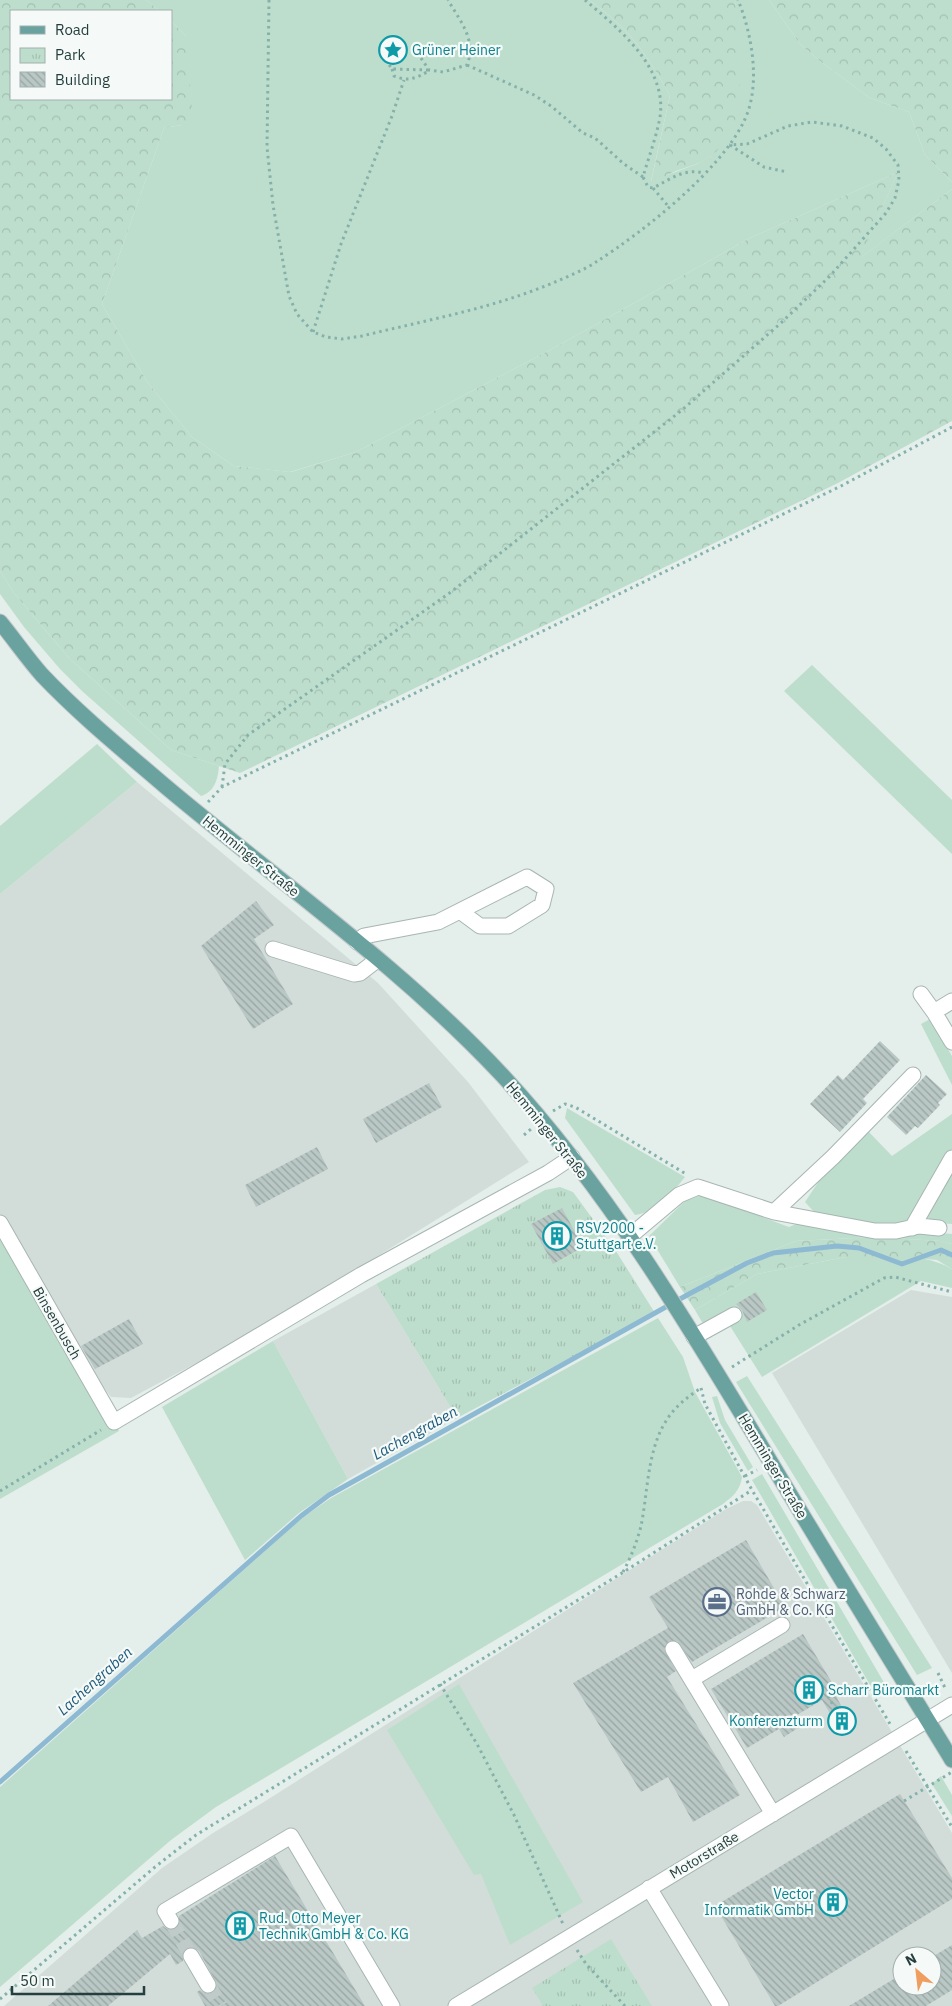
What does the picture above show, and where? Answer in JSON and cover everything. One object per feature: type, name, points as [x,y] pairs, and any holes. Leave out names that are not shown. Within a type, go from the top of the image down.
[{"type":"main road","name":"Hemminger Straße","points":[[0,622],[40,672],[75,708],[197,813],[357,942],[470,1043],[504,1077],[572,1157],[629,1238],[718,1375],[952,1760]]},
{"type":"street","points":[[357,942],[364,936],[438,922],[461,912],[498,890],[526,877],[546,890],[542,905],[508,926],[480,926],[461,912]]},
{"type":"street","points":[[273,949],[354,974],[360,973],[377,960]]},
{"type":"street","points":[[921,994],[952,1042]]},
{"type":"street","points":[[934,1012],[952,1001]]},
{"type":"street","points":[[774,1212],[834,1157],[913,1075]]},
{"type":"street","points":[[114,1422],[360,1275],[548,1173],[572,1157]]},
{"type":"street","points":[[912,1228],[952,1158]]},
{"type":"street","points":[[629,1238],[679,1195],[698,1188],[774,1212],[875,1231],[939,1228]]},
{"type":"street","name":"Binsenbusch","points":[[0,1224],[114,1422]]},
{"type":"street","points":[[694,1337],[734,1315]]},
{"type":"street","points":[[692,1680],[782,1625]]},
{"type":"street","points":[[673,1648],[773,1814]]},
{"type":"street","name":"Motorstraße","points":[[456,2006],[899,1738],[928,1720],[950,1700]]},
{"type":"street","points":[[171,1921],[165,1911],[291,1836],[392,2006]]},
{"type":"street","points":[[649,1888],[721,2006]]},
{"type":"street","points":[[191,1956],[208,1985]]},
{"type":"path","points":[[269,0],[267,147],[273,205],[289,296],[297,314],[313,332],[326,337],[342,339],[362,336],[517,296],[595,263],[635,234],[668,206],[704,173],[729,145],[745,118],[752,95],[752,60],[744,14],[738,0]]},
{"type":"path","points":[[448,0],[471,43],[471,54],[467,65]]},
{"type":"path","points":[[585,0],[616,27],[641,54],[660,92],[660,121],[643,177]]},
{"type":"path","points":[[389,48],[386,53],[394,76],[404,80],[414,79],[429,70]]},
{"type":"path","points":[[421,58],[429,70]]},
{"type":"path","points":[[388,63],[398,59]]},
{"type":"path","points":[[392,69],[443,72],[467,65],[534,95],[583,133],[595,138],[624,164],[643,177],[648,187],[653,188],[668,206]]},
{"type":"path","points":[[313,332],[341,244],[392,116],[404,80]]},
{"type":"path","points":[[222,787],[225,764],[233,751],[248,735],[451,592],[489,563],[522,534],[605,472],[682,410],[782,322],[829,277],[886,213],[895,198],[899,180],[898,166],[886,149],[873,138],[842,126],[812,122],[788,126],[746,144],[729,145]]},
{"type":"path","points":[[729,145],[764,167],[787,172]]},
{"type":"path","points":[[653,188],[680,173],[694,171],[704,173]]},
{"type":"path","points":[[197,813],[222,787],[841,486],[952,427]]},
{"type":"path","points":[[553,1111],[565,1104],[574,1107],[689,1176],[698,1188]]},
{"type":"path","points":[[718,1375],[799,1325],[884,1278],[895,1277],[952,1292]]},
{"type":"path","points":[[622,1573],[635,1547],[641,1526],[652,1458],[660,1431],[674,1410],[701,1388],[705,1404],[752,1490],[952,1828]]},
{"type":"path","points":[[0,1491],[114,1422]]},
{"type":"path","points":[[0,1999],[155,1867],[196,1835],[622,1573],[752,1490]]},
{"type":"path","points":[[938,1673],[950,1700]]},
{"type":"path","points":[[440,1684],[477,1744],[514,1815],[570,1936],[586,1964],[625,2006]]},
{"type":"path","points":[[828,1696],[839,1716]]},
{"type":"path","points":[[904,1801],[952,1772]]},
{"type":"shaded area","points":[[137,782],[378,983],[468,1082],[529,1162],[267,1325],[131,1398],[111,1397],[95,1376],[0,1215],[0,894]]},
{"type":"shaded area","points":[[376,1284],[457,1418],[348,1479],[273,1341]]},
{"type":"shaded area","points":[[911,1290],[952,1297],[952,1673],[772,1373]]},
{"type":"shaded area","points":[[743,1501],[751,1501],[757,1505],[952,1833],[952,2006],[4,2006],[162,1868],[213,1833],[726,1509]]},
{"type":"green space","points":[[0,0],[146,0],[159,10],[10,10],[10,100],[172,100],[172,22],[186,36],[193,120],[182,125],[164,128],[102,304],[148,383],[192,437],[234,466],[291,472],[356,452],[552,349],[750,238],[898,172],[860,258],[952,189],[952,421],[838,483],[240,773],[171,750],[69,658],[14,593],[0,571]]},
{"type":"green space","name":"Grüner Heiner","points":[[146,0],[589,0],[615,21],[636,42],[670,95],[651,181],[697,164],[711,156],[736,0],[769,0],[800,44],[820,61],[870,98],[909,112],[925,155],[952,182],[952,189],[859,259],[898,172],[750,238],[552,349],[356,452],[290,472],[234,466],[192,437],[148,383],[102,304],[164,128],[182,125],[186,36],[172,22],[172,10],[159,10]]},
{"type":"green space","points":[[589,0],[736,0],[735,20],[740,83],[739,104],[734,123],[726,141],[711,156],[651,182],[670,95],[636,42],[615,21]]},
{"type":"green space","points":[[769,0],[952,0],[952,182],[925,155],[909,112],[870,98],[820,61],[800,44]]},
{"type":"green space","points":[[0,571],[14,593],[69,658],[171,750],[219,766],[217,780],[210,791],[201,796],[82,691],[60,669],[24,627],[0,594]]},
{"type":"green space","points":[[812,665],[952,800],[952,854],[784,691]]},
{"type":"green space","points":[[97,744],[137,782],[0,894],[0,826]]},
{"type":"green space","points":[[930,1019],[952,1056],[952,1085],[921,1024]]},
{"type":"green space","points":[[567,1108],[685,1177],[663,1202],[650,1210],[635,1215],[565,1118]]},
{"type":"green space","points":[[952,1114],[952,1149],[909,1225],[875,1227],[816,1214],[805,1202],[823,1175],[868,1131],[892,1156]]},
{"type":"green space","points":[[952,1165],[952,1224],[919,1222]]},
{"type":"green space","points":[[560,1187],[573,1192],[614,1248],[655,1313],[457,1418],[376,1284],[545,1190]]},
{"type":"green space","points":[[702,1195],[789,1227],[806,1220],[952,1234],[952,1244],[940,1241],[874,1237],[796,1241],[680,1287],[649,1236],[685,1201]]},
{"type":"green space","points":[[0,1227],[119,1431],[0,1499]]},
{"type":"green space","points":[[874,1237],[941,1241],[952,1244],[952,1269],[937,1260],[906,1257],[846,1257],[757,1274],[695,1310],[680,1287],[796,1241]]},
{"type":"green space","points":[[900,1256],[940,1263],[952,1269],[952,1288],[921,1281],[762,1377],[725,1318],[707,1324],[702,1322],[695,1310],[757,1274],[846,1257]]},
{"type":"green space","points":[[658,1318],[683,1357],[695,1392],[742,1477],[740,1486],[733,1496],[723,1504],[216,1807],[171,1840],[0,1987],[0,1787],[302,1518],[331,1498]]},
{"type":"green space","points":[[273,1341],[348,1479],[299,1513],[245,1560],[162,1407]]},
{"type":"green space","points":[[747,1376],[932,1668],[917,1675],[736,1382]]},
{"type":"green space","points":[[717,1396],[725,1420],[753,1467],[748,1471],[720,1423],[712,1397]]},
{"type":"green space","points":[[762,1474],[889,1691],[877,1697],[752,1480]]},
{"type":"green space","points":[[459,1684],[583,1902],[510,1945],[481,1874],[474,1875],[387,1730]]},
{"type":"green space","points":[[941,1776],[952,1795],[952,1816],[932,1784]]},
{"type":"green space","points":[[611,1939],[652,2006],[543,2006],[532,1988]]},
{"type":"building","points":[[256,901],[274,925],[254,939],[293,1004],[253,1029],[201,946]]},
{"type":"building","points":[[880,1041],[900,1060],[863,1099],[867,1103],[840,1132],[810,1104],[838,1075],[843,1080]]},
{"type":"building","points":[[926,1075],[947,1094],[938,1103],[940,1105],[918,1128],[915,1126],[906,1135],[887,1117]]},
{"type":"building","points":[[429,1083],[442,1107],[376,1143],[363,1119]]},
{"type":"building","points":[[317,1147],[328,1169],[256,1207],[245,1185]]},
{"type":"building","name":"RSV2000 - Stuttgart e.V.","points":[[562,1208],[583,1247],[553,1264],[531,1224]]},
{"type":"building","points":[[756,1292],[767,1310],[747,1322],[742,1310],[736,1304]]},
{"type":"building","points":[[129,1319],[143,1344],[95,1369],[81,1346]]},
{"type":"building","points":[[746,1540],[785,1607],[692,1662],[677,1641],[669,1641],[664,1649],[676,1671],[667,1677],[740,1795],[693,1822],[668,1777],[641,1792],[573,1683],[668,1628],[649,1597]]},
{"type":"building","name":"Scharr Büromarkt","points":[[803,1634],[837,1691],[834,1693],[851,1723],[840,1730],[822,1700],[792,1718],[798,1728],[784,1737],[779,1729],[747,1748],[711,1689]]},
{"type":"building","name":"Vector Informatik GmbH","points":[[900,1794],[952,1878],[952,1899],[778,2006],[775,2006],[715,1906]]},
{"type":"building","name":"Rud. Otto Meyer Technik GmbH & Co. KG","points":[[275,1856],[365,2006],[205,2006],[197,1992],[200,1990],[204,1993],[212,1993],[217,1984],[199,1951],[191,1947],[183,1951],[183,1961],[176,1965],[170,1954],[108,2006],[48,2006],[137,1930],[142,1938],[163,1926],[167,1929],[175,1929],[179,1925],[179,1916]]},
{"type":"building","points":[[952,1945],[952,1990],[926,2006],[849,2006],[892,1980],[892,1996],[942,1996],[942,1951]]},
{"type":"waterway","name":"Lachengraben","points":[[0,1782],[301,1516],[329,1495],[689,1294],[747,1263],[773,1253],[837,1246],[859,1248],[902,1264],[941,1250],[952,1255]]},
{"type":"tunnel","points":[[171,1921],[191,1956]]},
{"type":"tunnel","points":[[208,1985],[221,2006]]},
{"type":"place","name":"Grüner Heiner","points":[[393,50]]},
{"type":"place","name":"RSV2000 - Stuttgart e.V.","points":[[557,1236]]},
{"type":"place","name":"Rohde & Schwarz GmbH & Co. KG","points":[[717,1602]]},
{"type":"place","name":"Scharr Büromarkt","points":[[809,1690]]},
{"type":"place","name":"Konferenzturm","points":[[842,1721]]},
{"type":"place","name":"Vector Informatik GmbH","points":[[833,1902]]},
{"type":"place","name":"Rud. Otto Meyer Technik GmbH & Co. KG","points":[[240,1926]]}]
